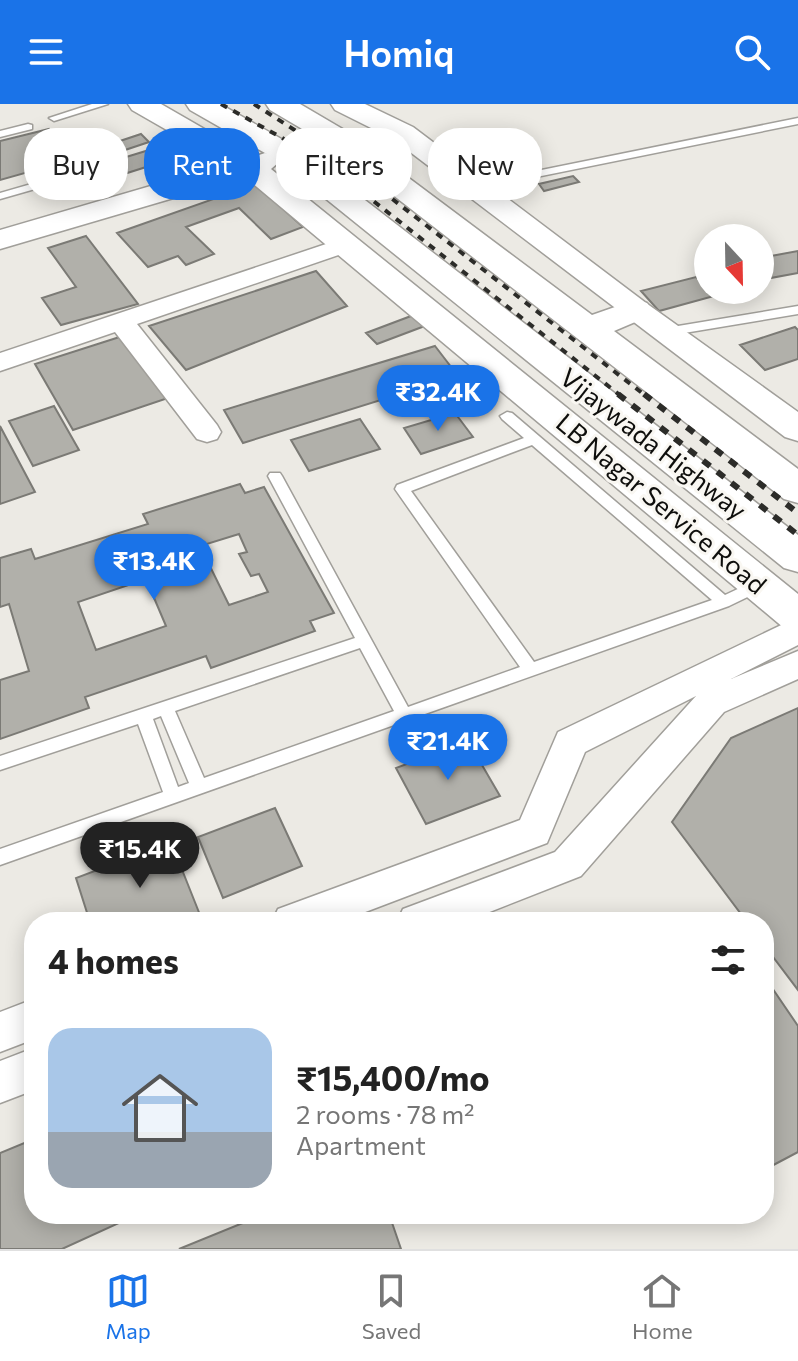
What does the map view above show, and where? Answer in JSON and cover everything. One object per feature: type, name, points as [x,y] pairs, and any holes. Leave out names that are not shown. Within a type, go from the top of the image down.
[{"type":"highway","name":"Vijaywada Highway","points":[[200,104],[276,148]]},
{"type":"highway","name":"Vijaywada Highway","points":[[280,104],[336,137],[798,489]]},
{"type":"highway","name":"Vijaywada Highway","points":[[346,200],[798,557]]},
{"type":"highway","points":[[589,329],[635,310]]},
{"type":"highway","points":[[588,393],[640,368]]},
{"type":"street","name":"LB Nagar Service Road","points":[[141,104],[183,128]]},
{"type":"street","points":[[344,104],[403,133],[428,151]]},
{"type":"street","name":"LB Nagar Service Road","points":[[260,175],[798,617]]},
{"type":"street","points":[[0,240],[144,197]]},
{"type":"street","points":[[495,200],[635,310],[798,429]]},
{"type":"street","points":[[0,362],[347,244]]},
{"type":"street","points":[[121,321],[207,432]]},
{"type":"street","points":[[319,912],[534,831],[571,742],[798,630]]},
{"type":"street","points":[[443,912],[568,864],[712,702],[798,664]]},
{"type":"street","points":[[0,1032],[24,1023]]},
{"type":"street","points":[[0,1082],[24,1073]]},
{"type":"lane","points":[[54,118],[103,104]]},
{"type":"lane","points":[[542,173],[798,121]]},
{"type":"lane","points":[[0,134],[28,127]]},
{"type":"lane","points":[[0,196],[24,189]]},
{"type":"lane","points":[[666,332],[798,310]]},
{"type":"lane","points":[[507,416],[724,602]]},
{"type":"lane","points":[[531,670],[402,489],[533,439]]},
{"type":"lane","points":[[275,476],[404,715]]},
{"type":"lane","points":[[0,857],[724,602],[759,585]]},
{"type":"lane","points":[[0,763],[364,641]]},
{"type":"lane","points":[[165,707],[199,787]]},
{"type":"lane","points":[[143,715],[173,796]]},
{"type":"building","points":[[141,134],[144,144],[128,149],[128,138]]},
{"type":"building","points":[[24,135],[24,173],[0,180],[0,141]]},
{"type":"building","points":[[144,152],[144,168],[128,173],[128,156]]},
{"type":"building","points":[[573,176],[579,182],[544,191],[542,183]]},
{"type":"building","points":[[260,188],[303,227],[271,239],[239,208],[186,227],[214,254],[186,265],[178,256],[148,267],[117,233],[211,200],[260,200]]},
{"type":"building","points":[[86,236],[138,304],[61,325],[42,298],[76,287],[48,248]]},
{"type":"building","points":[[798,251],[798,273],[774,277],[774,255]]},
{"type":"building","points":[[316,271],[347,306],[186,370],[149,326]]},
{"type":"building","points":[[694,278],[694,301],[659,311],[641,291]]},
{"type":"building","points":[[419,313],[430,324],[377,344],[366,333]]},
{"type":"building","points":[[795,327],[798,330],[798,359],[765,370],[740,345]]},
{"type":"building","points":[[129,334],[171,397],[73,430],[35,364]]},
{"type":"building","points":[[435,346],[458,376],[243,443],[224,410]]},
{"type":"building","points":[[54,406],[79,450],[33,466],[9,421]]},
{"type":"building","points":[[455,413],[473,437],[421,454],[404,428]]},
{"type":"building","points":[[360,419],[380,449],[309,471],[291,440]]},
{"type":"building","points":[[0,426],[35,492],[0,504]]},
{"type":"building","points":[[240,484],[245,493],[264,487],[334,613],[310,621],[315,631],[211,668],[206,656],[85,697],[89,708],[0,739],[0,680],[29,671],[9,604],[0,607],[0,558],[31,549],[35,559],[148,524],[143,514]],"holes":[[[239,534],[247,552],[239,554],[251,576],[259,574],[268,592],[229,605],[200,546]],[[146,579],[166,626],[96,650],[78,602]]]},
{"type":"building","points":[[798,708],[798,990],[774,958],[774,912],[740,912],[672,822],[731,738]]},
{"type":"building","points":[[468,741],[500,796],[426,824],[396,768]]},
{"type":"building","points":[[275,808],[302,866],[223,898],[198,837]]},
{"type":"building","points":[[171,842],[199,912],[87,912],[76,878]]},
{"type":"building","points":[[774,991],[798,1026],[798,1152],[774,1165]]},
{"type":"building","points":[[24,1143],[24,1224],[117,1224],[62,1249],[0,1249],[0,1153]]},
{"type":"building","points":[[240,1224],[392,1224],[401,1249],[179,1249]]},
{"type":"railway","points":[[221,104],[320,159],[621,396]]},
{"type":"railway","points":[[254,104],[346,163],[646,396]]},
{"type":"railway","points":[[618,394],[798,535]]},
{"type":"railway","points":[[644,394],[798,513]]}]
